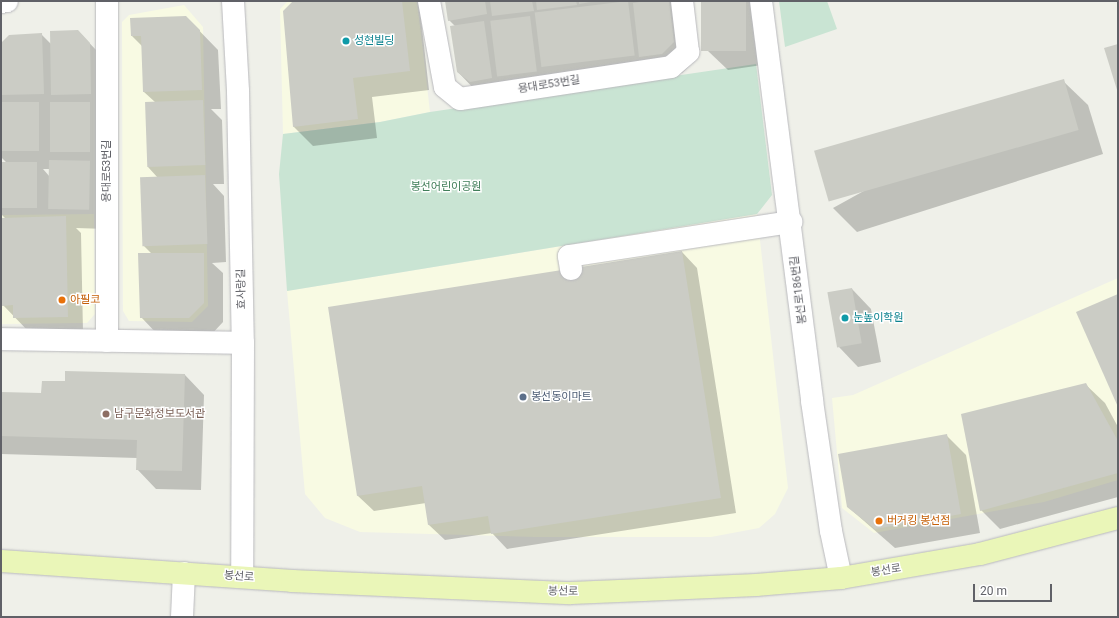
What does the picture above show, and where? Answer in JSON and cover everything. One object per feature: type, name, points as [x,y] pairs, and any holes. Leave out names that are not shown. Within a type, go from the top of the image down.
[{"type":"main road","name":"봉선로","points":[[1,561],[242,577],[571,593],[756,585],[841,578],[980,554],[1118,518]]},
{"type":"street","points":[[1,2],[7,1]]},
{"type":"street","name":"용대로53번길","points":[[107,1],[107,341]]},
{"type":"street","name":"효사랑길","points":[[233,1],[238,91],[243,343],[242,577]]},
{"type":"street","name":"용대로53번길","points":[[429,1],[445,87],[460,99],[671,67],[688,52],[682,1]]},
{"type":"street","name":"봉선로186번길","points":[[762,1],[791,222],[812,401],[832,531],[841,578]]},
{"type":"street","points":[[571,269],[569,256],[791,222]]},
{"type":"street","points":[[1,339],[243,343]]},
{"type":"street","points":[[182,617],[184,573]]},
{"type":"shaded area","name":"성현빌딩","points":[[288,1],[417,1],[430,112],[380,122],[283,134],[280,9]]},
{"type":"shaded area","points":[[184,5],[203,27],[208,306],[192,322],[129,321],[123,311],[122,22],[129,15]]},
{"type":"shaded area","points":[[94,214],[95,314],[87,323],[2,324],[1,215]]},
{"type":"shaded area","name":"봉선동이마트","points":[[757,214],[788,488],[775,514],[759,528],[711,537],[535,537],[360,532],[325,518],[305,494],[287,291]]},
{"type":"shaded area","points":[[1118,278],[1118,480],[1044,502],[874,533],[842,508],[832,398],[853,395]]},
{"type":"green space","points":[[779,1],[827,1],[837,29],[785,47]]},
{"type":"green space","name":"봉선어린이공원","points":[[756,64],[772,195],[757,214],[287,291],[279,174],[283,134],[380,122],[430,112]]},
{"type":"building","name":"성현빌딩","points":[[293,1],[402,1],[410,71],[353,78],[358,119],[293,127],[283,11]]},
{"type":"building","points":[[445,1],[485,1],[487,14],[448,21]]},
{"type":"building","points":[[490,1],[532,1],[534,11],[492,16]]},
{"type":"building","points":[[536,1],[576,1],[577,5],[537,10]]},
{"type":"building","points":[[579,1],[591,1],[591,2],[579,4]]},
{"type":"building","points":[[628,1],[635,56],[541,67],[535,12]]},
{"type":"building","points":[[646,1],[669,1],[674,42],[662,54],[639,57],[633,3]]},
{"type":"building","points":[[701,1],[746,1],[746,51],[701,51]]},
{"type":"building","points":[[186,16],[200,30],[202,90],[143,92],[141,36],[131,36],[130,18]]},
{"type":"building","points":[[530,16],[537,72],[497,76],[490,21]]},
{"type":"building","points":[[484,21],[492,78],[470,82],[457,72],[450,26]]},
{"type":"building","points":[[78,30],[90,43],[91,94],[51,95],[50,31]]},
{"type":"building","points":[[42,33],[44,94],[1,95],[1,43],[9,35]]},
{"type":"building","points":[[1118,44],[1118,93],[1104,48]]},
{"type":"building","points":[[1064,79],[1079,130],[829,202],[814,151]]},
{"type":"building","points":[[203,100],[205,165],[147,167],[145,102]]},
{"type":"building","points":[[1,102],[39,102],[39,151],[1,151]]},
{"type":"building","points":[[50,102],[90,102],[90,152],[50,152]]},
{"type":"building","points":[[49,160],[90,161],[89,210],[48,209]]},
{"type":"building","points":[[1,162],[37,162],[37,208],[1,208]]},
{"type":"building","points":[[205,175],[207,244],[142,246],[140,177]]},
{"type":"building","points":[[66,216],[68,317],[13,318],[13,305],[2,306],[1,218]]},
{"type":"building","name":"봉선동이마트","points":[[682,251],[721,498],[491,534],[488,516],[428,525],[422,486],[357,496],[328,307]]},
{"type":"building","points":[[138,253],[204,253],[204,303],[189,318],[140,318]]},
{"type":"building","name":"눈높이학원","points":[[852,288],[862,343],[837,347],[827,292]]},
{"type":"building","points":[[1118,294],[1118,407],[1076,312]]},
{"type":"building","points":[[65,371],[185,374],[182,471],[136,470],[137,440],[1,436],[1,392],[41,393],[42,381],[65,381]]},
{"type":"building","points":[[1086,383],[1118,441],[1118,473],[980,511],[961,414]]},
{"type":"building","points":[[947,434],[961,514],[875,529],[847,507],[838,454]]},
{"type":"place","name":"성현빌딩","points":[[346,41]]},
{"type":"place","name":"아필코","points":[[62,300]]},
{"type":"place","name":"눈높이학원","points":[[845,318]]},
{"type":"place","name":"봉선동이마트","points":[[523,397]]},
{"type":"place","name":"남구문화정보도서관","points":[[106,414]]},
{"type":"place","name":"버거킹 봉선점","points":[[879,521]]}]
